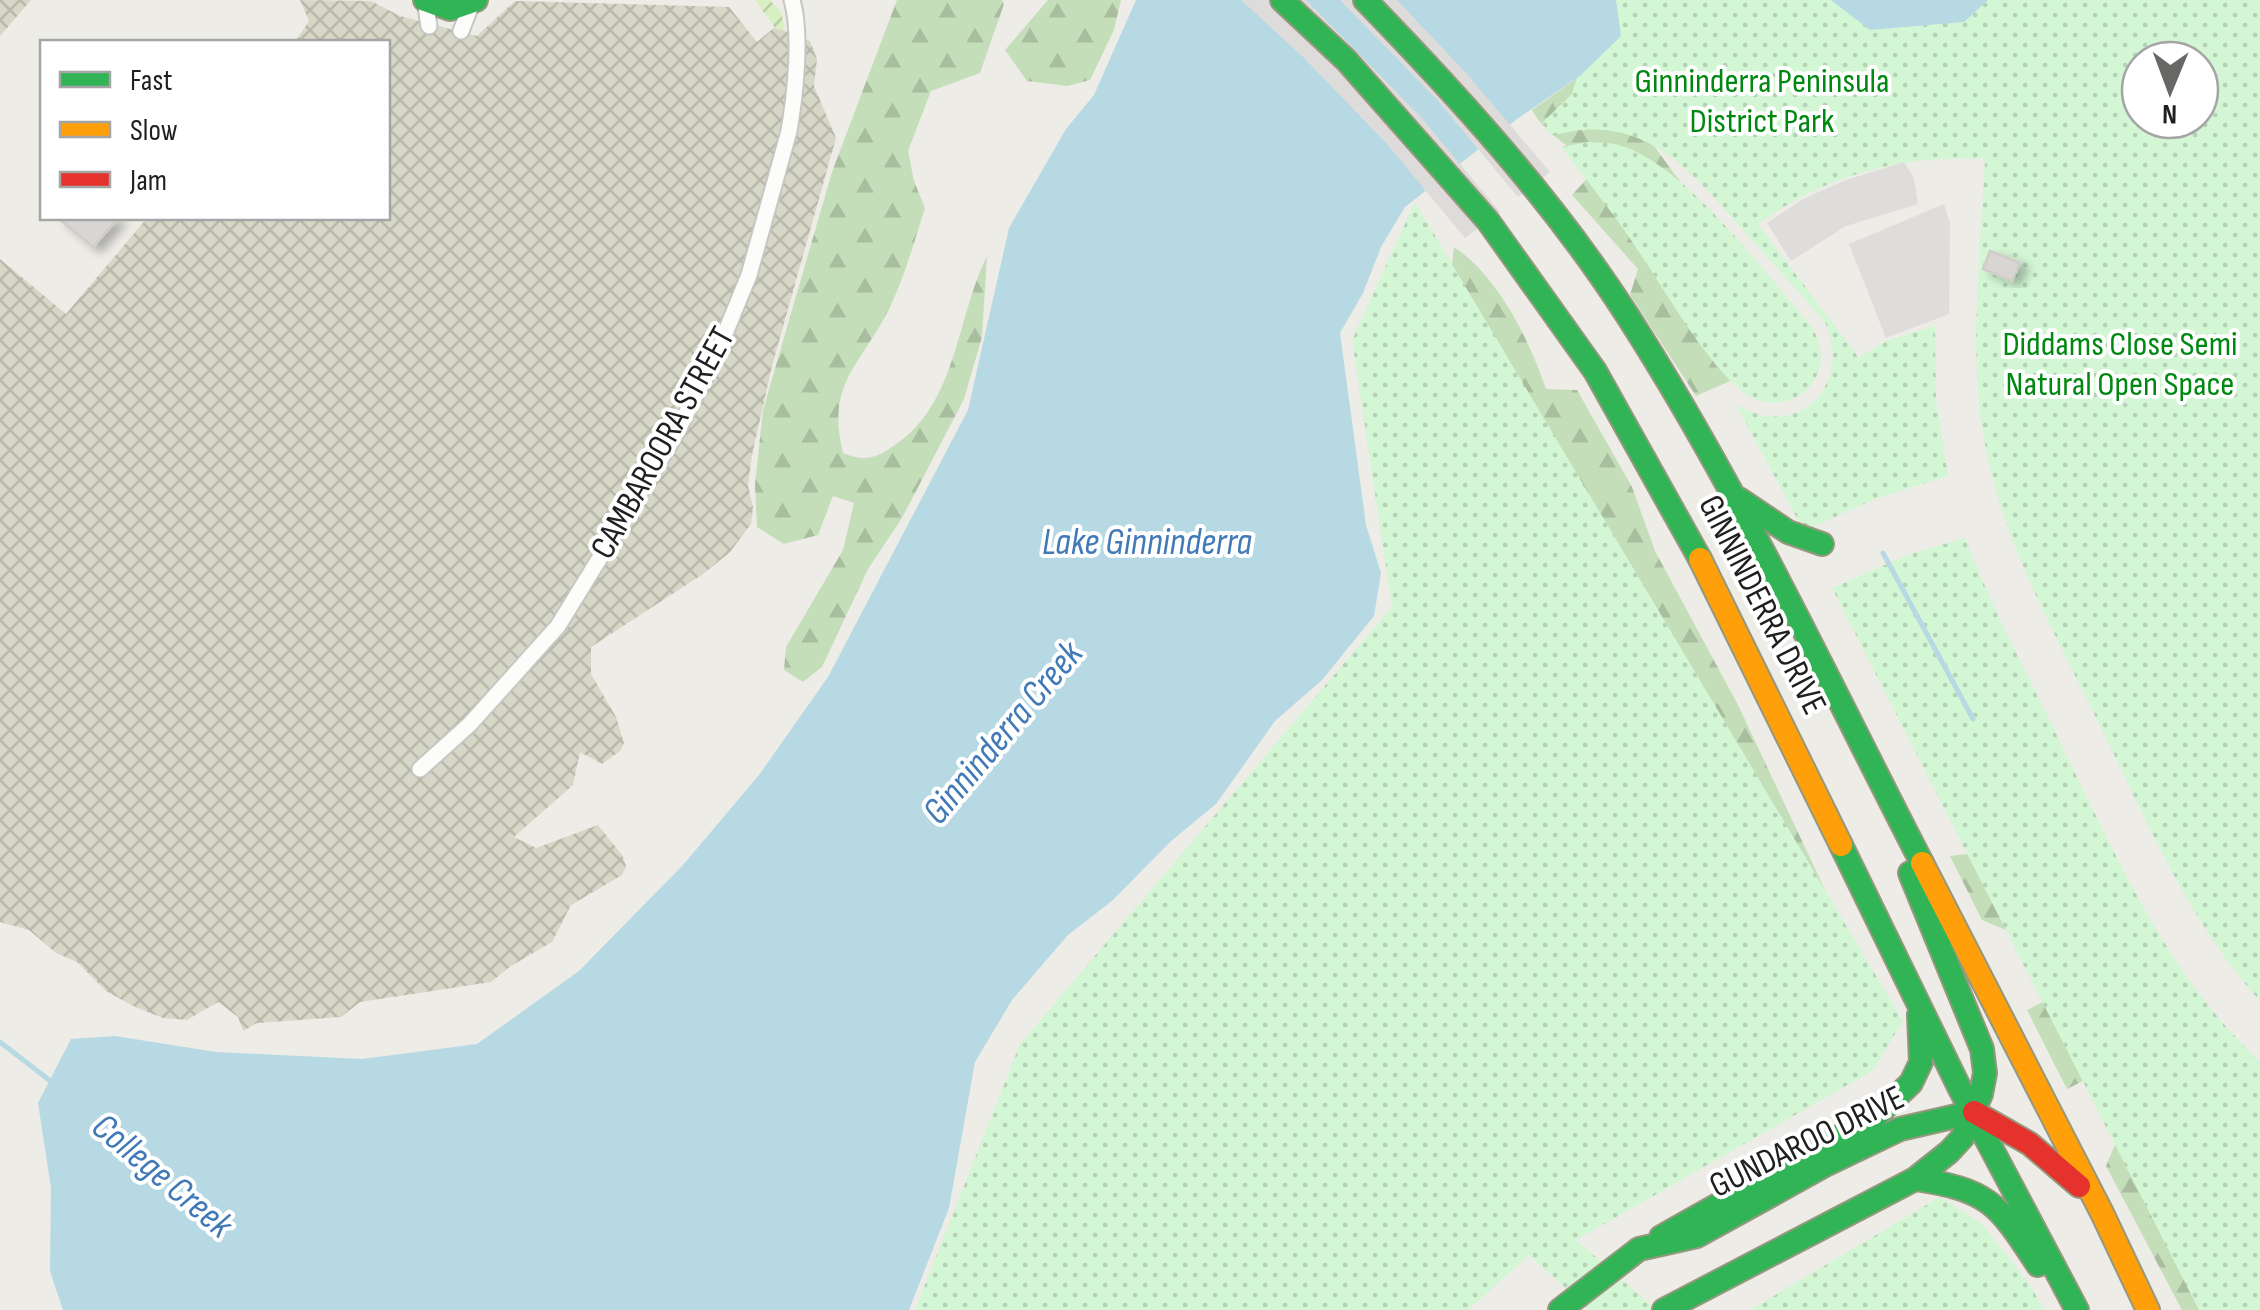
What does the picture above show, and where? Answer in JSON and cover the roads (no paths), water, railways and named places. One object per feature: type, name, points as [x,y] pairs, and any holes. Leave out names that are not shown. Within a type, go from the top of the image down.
[{"type":"main road","points":[[425,0],[448,10],[474,2]]},
{"type":"main road","name":"GINNINDERRA DRIVE","points":[[1282,0],[1346,60],[1488,222],[1595,371],[1724,603],[1974,1112],[2076,1310]]},
{"type":"main road","name":"GINNINDERRA DRIVE","points":[[1366,0],[1443,80],[1533,185],[1625,312],[1734,496],[2148,1310]]},
{"type":"main road","points":[[1734,496],[1788,532],[1822,544]]},
{"type":"main road","points":[[1664,1310],[1915,1179],[1962,1138],[1974,1112],[1985,1072],[1975,1025],[1858,738]]},
{"type":"main road","points":[[1639,1249],[1876,1116],[1893,1101],[1911,1083],[1921,1062],[1916,994]]},
{"type":"main road","points":[[1974,1112],[2010,1130],[2056,1161],[2102,1213]]},
{"type":"main road","name":"GUNDAROO DRIVE","points":[[1560,1310],[1639,1249],[1697,1236],[1827,1164],[1900,1130],[1974,1112]]},
{"type":"main road","points":[[1915,1179],[1974,1190],[1995,1202],[2044,1274],[2076,1310]]},
{"type":"street","points":[[425,0],[429,26]]},
{"type":"street","name":"CAMBAROORA STREET","points":[[420,769],[470,724],[558,626],[674,437],[707,375],[748,275],[789,131],[796,22],[792,0]]},
{"type":"street","points":[[461,31],[474,2]]},
{"type":"water","name":"Lake Ginninderra","points":[[1136,0],[1616,0],[1621,36],[1581,75],[1517,119],[1405,207],[1381,247],[1363,293],[1340,333],[1366,525],[1381,573],[1374,616],[1322,680],[1275,721],[1216,804],[1170,842],[1113,900],[1068,935],[1012,1000],[975,1062],[949,1208],[909,1310],[63,1310],[50,1271],[51,1188],[38,1103],[71,1039],[115,1036],[216,1052],[362,1059],[477,1044],[579,971],[683,865],[759,775],[828,677],[968,410],[1009,228],[1066,129],[1094,95]]},
{"type":"water","points":[[1831,0],[1988,0],[1964,22],[1870,30]]},
{"type":"waterway","points":[[1883,553],[1973,719]]},
{"type":"waterway","name":"College Creek","points":[[0,1042],[53,1083]]},
{"type":"park label","name":"Ginninderra Peninsula District Park","points":[[1762,101]]},
{"type":"park label","name":"Diddams Close Semi Natural Open Space","points":[[2120,364]]},
{"type":"water label","name":"Ginninderra Creek","points":[[1003,733]]}]
